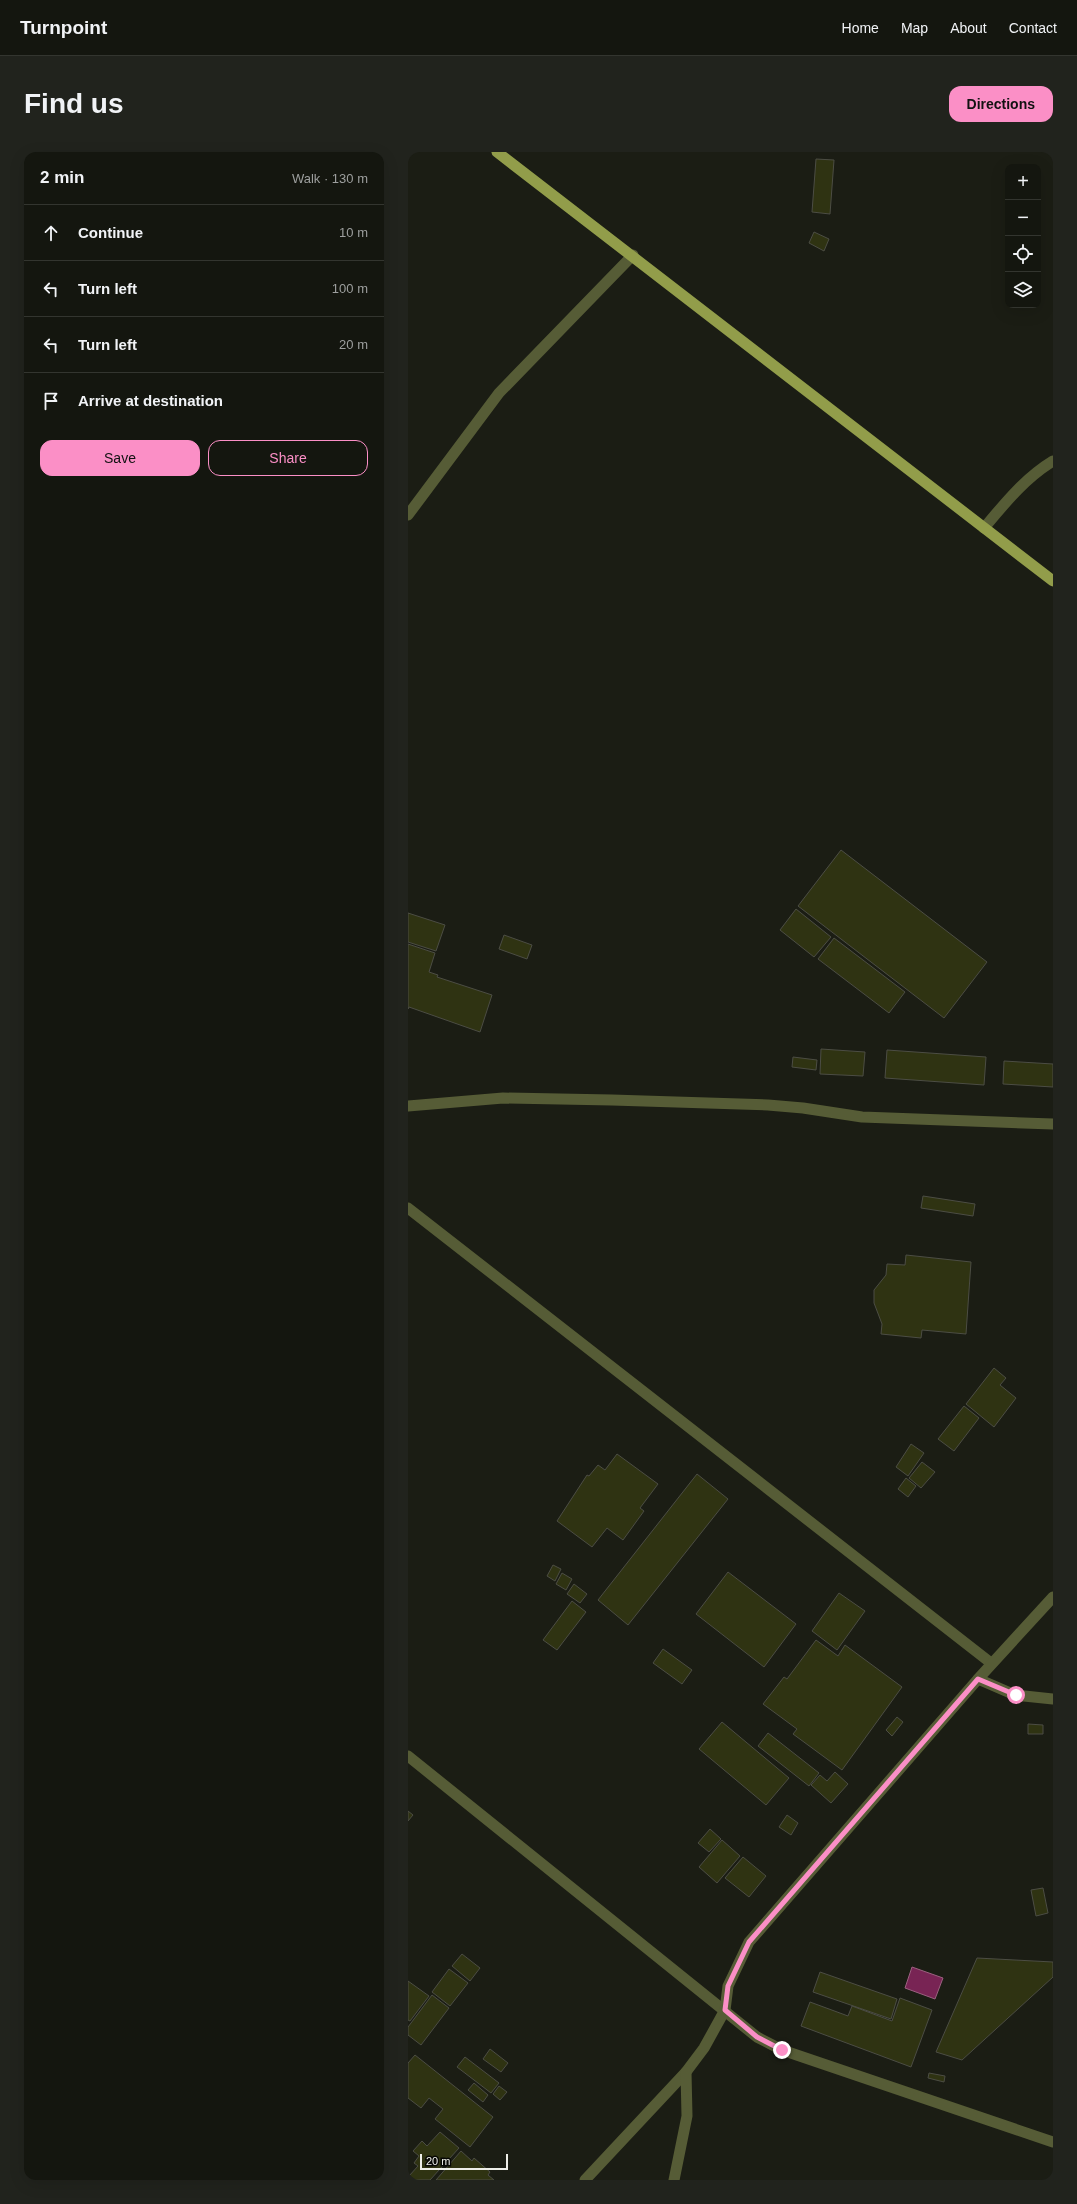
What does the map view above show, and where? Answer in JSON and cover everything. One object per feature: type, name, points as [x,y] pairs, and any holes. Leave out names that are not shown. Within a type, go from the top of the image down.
[{"type":"main road","points":[[497,152],[633,255],[1053,581]]},
{"type":"street","points":[[408,515],[499,393],[633,255]]},
{"type":"street","points":[[984,528],[1016,490],[1053,461]]},
{"type":"street","points":[[408,1106],[503,1098],[612,1100],[768,1105],[803,1108],[862,1117],[1053,1124]]},
{"type":"street","points":[[408,1208],[991,1664]]},
{"type":"street","points":[[585,2180],[686,2072],[704,2048],[725,2010],[728,1986],[749,1942],[991,1664],[1053,1597]]},
{"type":"street","points":[[978,1679],[1016,1695],[1053,1699]]},
{"type":"street","points":[[408,1756],[757,2037],[782,2050],[1053,2142]]},
{"type":"street","points":[[674,2180],[687,2116],[686,2072]]},
{"type":"shaded area","points":[[912,1967],[943,1978],[935,1999],[905,1988]]},
{"type":"building","points":[[816,159],[834,160],[830,214],[812,212]]},
{"type":"building","points":[[814,232],[829,239],[824,251],[809,243]]},
{"type":"building","points":[[841,850],[987,962],[944,1018],[798,906]]},
{"type":"building","points":[[796,909],[831,937],[814,957],[780,930]]},
{"type":"building","points":[[408,913],[445,925],[436,951],[408,942]]},
{"type":"building","points":[[504,935],[532,945],[527,959],[499,949]]},
{"type":"building","points":[[834,938],[905,992],[889,1013],[818,959]]},
{"type":"building","points":[[408,944],[435,953],[429,972],[438,975],[437,977],[492,995],[480,1032],[409,1007],[408,1009]]},
{"type":"building","points":[[821,1049],[865,1052],[863,1076],[820,1074]]},
{"type":"building","points":[[887,1050],[986,1057],[984,1085],[885,1078]]},
{"type":"building","points":[[793,1057],[817,1060],[816,1070],[792,1067]]},
{"type":"building","points":[[1004,1061],[1053,1064],[1053,1087],[1003,1084]]},
{"type":"building","points":[[923,1196],[975,1204],[973,1216],[921,1208]]},
{"type":"building","points":[[906,1255],[971,1262],[966,1334],[922,1330],[921,1338],[881,1334],[882,1324],[874,1303],[874,1290],[886,1275],[887,1264],[905,1265]]},
{"type":"building","points":[[994,1368],[1006,1378],[1000,1385],[1016,1398],[994,1427],[966,1404]]},
{"type":"building","points":[[964,1406],[979,1418],[954,1451],[938,1439]]},
{"type":"building","points":[[911,1444],[924,1453],[908,1476],[896,1467]]},
{"type":"building","points":[[617,1454],[658,1484],[640,1508],[644,1511],[623,1540],[607,1528],[592,1547],[557,1521],[587,1475],[589,1476],[598,1465],[605,1470]]},
{"type":"building","points":[[922,1462],[935,1472],[921,1488],[909,1478]]},
{"type":"building","points":[[697,1474],[728,1499],[628,1625],[598,1600]]},
{"type":"building","points":[[906,1478],[916,1486],[908,1497],[898,1489]]},
{"type":"building","points":[[553,1565],[561,1569],[555,1581],[547,1576]]},
{"type":"building","points":[[728,1572],[796,1624],[764,1667],[696,1614]]},
{"type":"building","points":[[562,1573],[572,1579],[566,1590],[556,1584]]},
{"type":"building","points":[[574,1584],[587,1594],[580,1603],[567,1594]]},
{"type":"building","points":[[839,1593],[865,1611],[837,1650],[812,1631]]},
{"type":"building","points":[[572,1601],[586,1612],[557,1650],[543,1640]]},
{"type":"building","points":[[816,1640],[838,1656],[845,1645],[902,1687],[842,1770],[793,1734],[797,1729],[763,1704],[784,1677],[787,1679]]},
{"type":"building","points":[[663,1649],[692,1670],[682,1684],[653,1663]]},
{"type":"building","points":[[897,1717],[903,1722],[892,1736],[886,1730]]},
{"type":"building","points":[[722,1722],[789,1778],[766,1805],[699,1749]]},
{"type":"building","points":[[1028,1724],[1043,1725],[1043,1734],[1028,1734]]},
{"type":"building","points":[[768,1733],[819,1773],[809,1786],[758,1746]]},
{"type":"building","points":[[835,1772],[848,1784],[831,1803],[811,1785],[820,1775],[827,1781]]},
{"type":"building","points":[[408,1811],[413,1815],[408,1821]]},
{"type":"building","points":[[787,1815],[798,1823],[791,1835],[779,1827]]},
{"type":"building","points":[[710,1829],[721,1839],[709,1852],[698,1843]]},
{"type":"building","points":[[722,1840],[740,1856],[717,1883],[699,1867]]},
{"type":"building","points":[[743,1857],[766,1876],[749,1897],[725,1878]]},
{"type":"building","points":[[1043,1888],[1048,1913],[1036,1916],[1031,1890]]},
{"type":"building","points":[[462,1954],[480,1968],[470,1981],[452,1966]]},
{"type":"building","points":[[977,1958],[1053,1962],[1053,1977],[962,2060],[936,2052]]},
{"type":"building","points":[[449,1969],[468,1983],[450,2006],[432,1992]]},
{"type":"building","points":[[820,1972],[897,1999],[891,2019],[813,1992]]},
{"type":"building","points":[[408,1981],[429,1996],[410,2021],[408,2020]]},
{"type":"building","points":[[432,1995],[449,2008],[421,2045],[408,2035],[408,2027]]},
{"type":"building","points":[[900,1998],[932,2010],[911,2067],[801,2026],[810,2002],[848,2016],[852,2006],[892,2021]]},
{"type":"building","points":[[490,2049],[508,2063],[501,2072],[483,2059]]},
{"type":"building","points":[[415,2055],[493,2117],[470,2147],[435,2119],[443,2109],[429,2098],[421,2108],[408,2098],[408,2063]]},
{"type":"building","points":[[465,2057],[499,2083],[491,2093],[457,2067]]},
{"type":"building","points":[[929,2073],[945,2076],[944,2082],[928,2078]]},
{"type":"building","points":[[474,2083],[488,2095],[483,2102],[468,2090]]},
{"type":"building","points":[[499,2086],[507,2092],[500,2100],[493,2094]]},
{"type":"building","points":[[440,2132],[459,2148],[430,2180],[410,2180],[411,2178],[409,2176],[418,2166],[414,2163],[419,2156],[413,2151],[422,2141],[427,2146]]},
{"type":"building","points":[[461,2151],[472,2161],[474,2158],[490,2172],[488,2175],[494,2180],[436,2180]]},
{"type":"route","points":[[782,2050],[757,2037],[725,2010],[728,1986],[749,1942],[978,1679],[1016,1695]]}]
